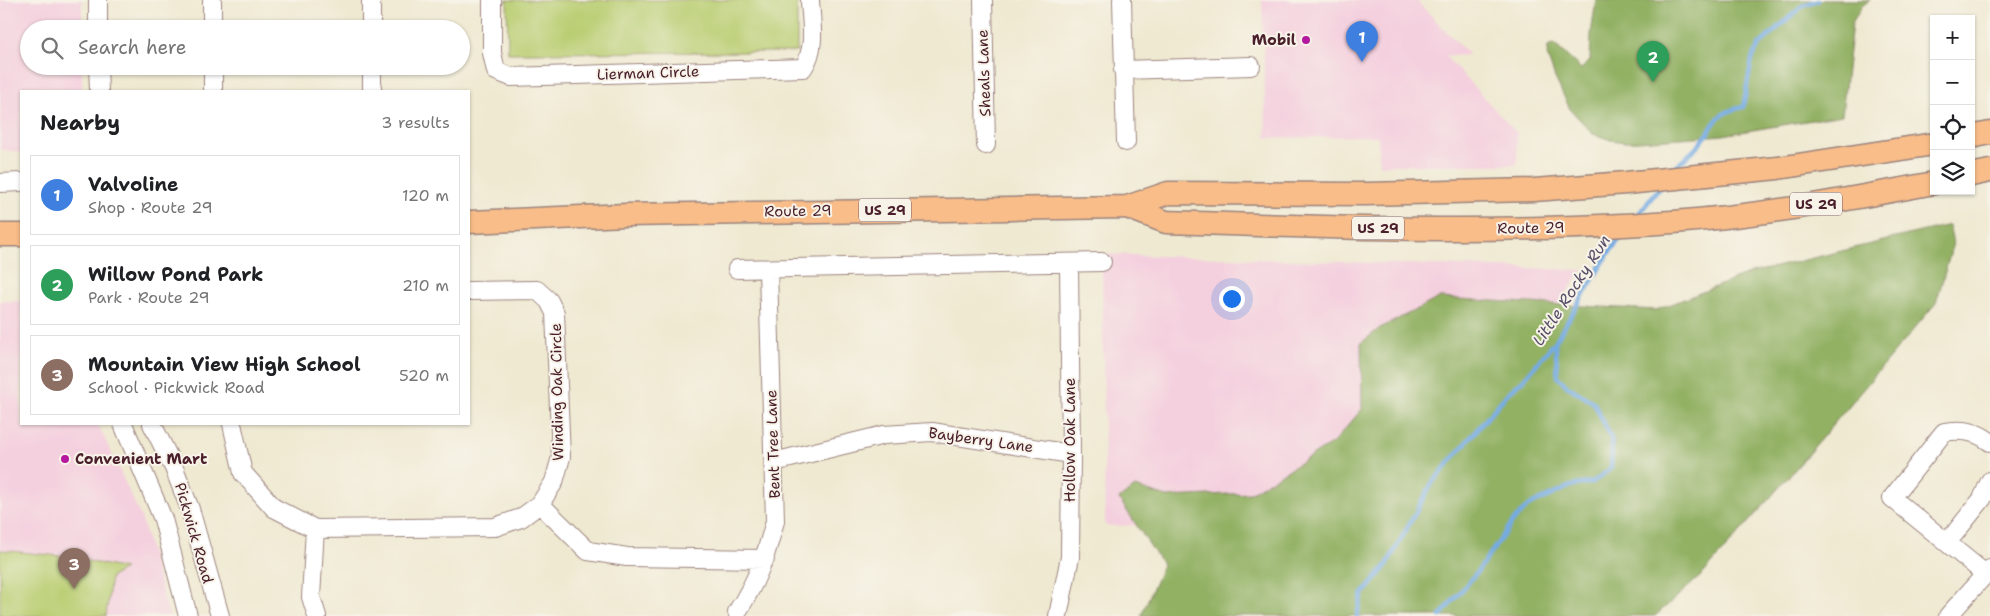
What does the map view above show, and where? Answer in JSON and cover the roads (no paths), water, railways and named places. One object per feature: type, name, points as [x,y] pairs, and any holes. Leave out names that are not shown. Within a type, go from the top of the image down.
[{"type":"main road","points":[[1975,136],[1990,134]]},
{"type":"main road","name":"Route 29","points":[[470,222],[763,212],[1127,207],[1168,193],[1366,194],[1534,190],[1737,173],[1930,145]]},
{"type":"main road","points":[[1975,174],[1990,171]]},
{"type":"main road","name":"Route 29","points":[[1127,207],[1166,222],[1443,230],[1590,227],[1697,220],[1778,211],[1930,184]]},
{"type":"main road","points":[[0,236],[20,235]]},
{"type":"street","points":[[98,0],[98,20]]},
{"type":"street","points":[[212,0],[212,20]]},
{"type":"street","points":[[371,0],[371,20]]},
{"type":"street","name":"Lierman Circle","points":[[492,0],[492,53],[496,71],[512,77],[803,68],[810,58],[812,42],[810,0]]},
{"type":"street","name":"Sheals Lane","points":[[982,0],[986,145]]},
{"type":"street","points":[[1122,0],[1126,142]]},
{"type":"street","points":[[1123,70],[1251,66]]},
{"type":"street","points":[[98,75],[99,90]]},
{"type":"street","points":[[213,75],[213,90]]},
{"type":"street","points":[[372,75],[372,90]]},
{"type":"street","points":[[0,182],[20,182]]},
{"type":"street","points":[[737,269],[1102,262]]},
{"type":"street","name":"Hollow Oak Lane","points":[[1058,616],[1070,557],[1072,454],[1069,264]]},
{"type":"street","name":"Bent Tree Lane","points":[[740,615],[765,559],[775,521],[768,269]]},
{"type":"street","name":"Winding Oak Circle","points":[[232,425],[243,473],[274,508],[315,529],[495,527],[521,518],[540,504],[554,482],[561,457],[555,313],[549,301],[537,290],[470,292]]},
{"type":"street","name":"Pickwick Road","points":[[123,425],[163,519],[188,616]]},
{"type":"street","name":"Pickwick Road","points":[[152,425],[174,468],[190,508],[220,616]]},
{"type":"street","points":[[1948,616],[1987,571],[1947,543],[1892,498],[1944,432],[1956,430],[1982,435],[1990,442]]},
{"type":"street","name":"Bayberry Lane","points":[[774,462],[884,435],[932,432],[1072,454]]},
{"type":"street","points":[[1947,543],[1982,499],[1990,481]]},
{"type":"street","points":[[540,504],[588,551],[627,557],[765,559]]},
{"type":"street","points":[[315,529],[311,597],[318,616]]},
{"type":"waterway","name":"Little Rocky Run","points":[[1673,171],[1704,139],[1719,117],[1743,107],[1752,59],[1759,45],[1804,5],[1818,0]]},
{"type":"waterway","name":"Little Rocky Run","points":[[1637,216],[1660,187]]},
{"type":"waterway","name":"Little Rocky Run","points":[[1357,616],[1362,595],[1386,566],[1432,483],[1507,394],[1523,380],[1555,342],[1608,254],[1625,232]]},
{"type":"waterway","points":[[1440,616],[1478,571],[1514,520],[1528,506],[1571,486],[1593,482],[1611,468],[1612,443],[1609,433],[1594,403],[1566,385],[1558,377],[1555,342]]},
{"type":"place","name":"Mobil","points":[[1306,40]]},
{"type":"place","name":"Valvoline","points":[[1362,62]]},
{"type":"place","name":"Willow Pond Park","points":[[1653,82]]},
{"type":"place","name":"Convenient Mart","points":[[65,459]]},
{"type":"place","name":"Mountain View High School","points":[[74,589]]}]
